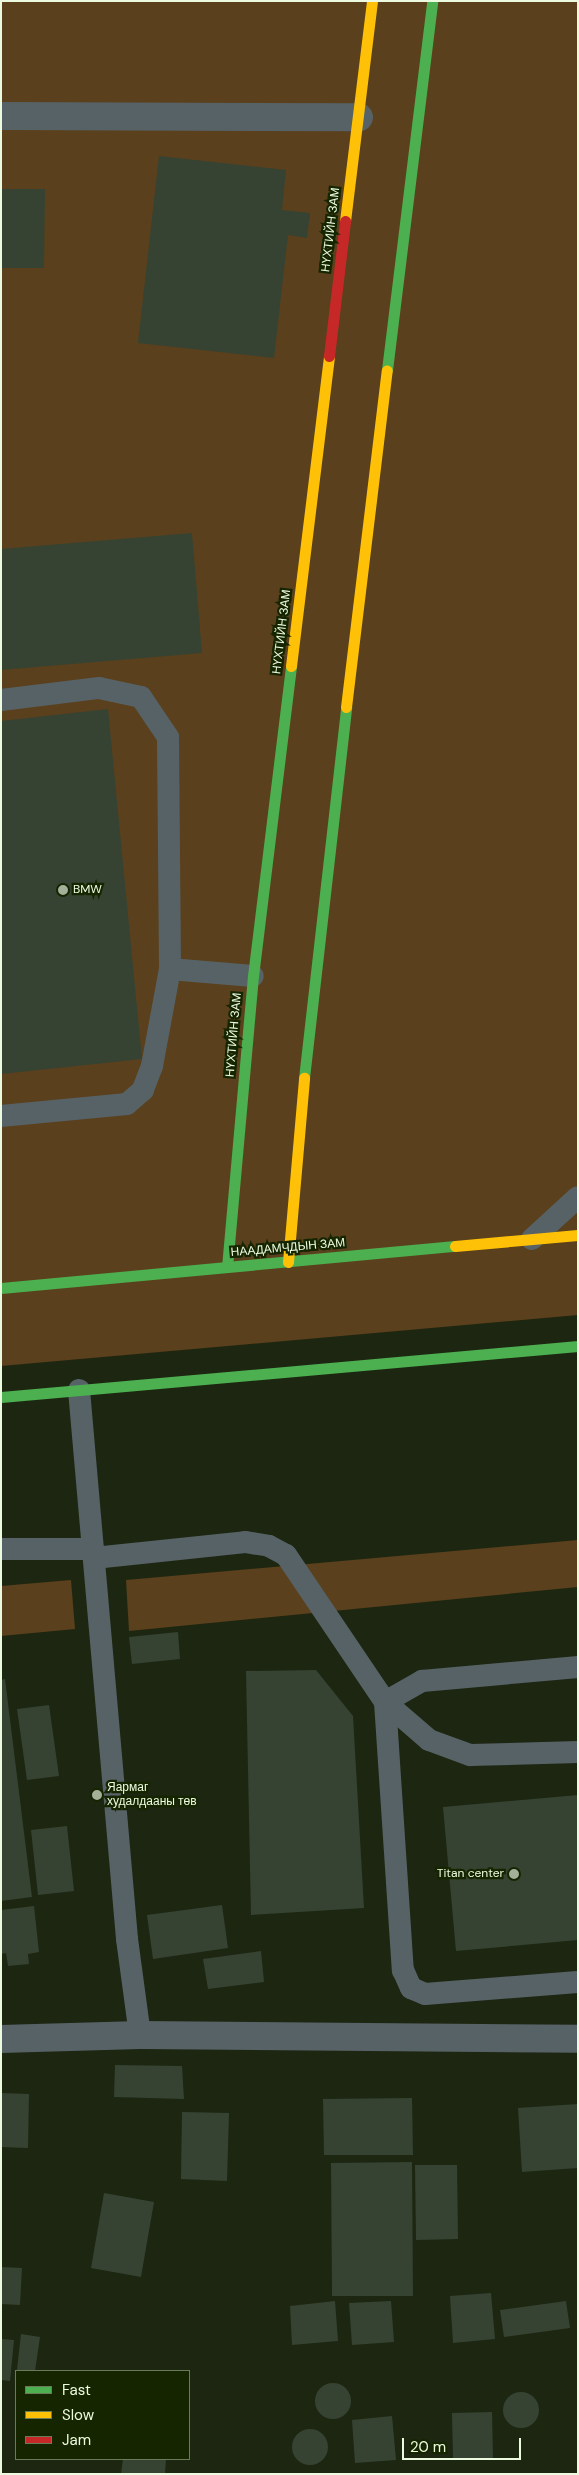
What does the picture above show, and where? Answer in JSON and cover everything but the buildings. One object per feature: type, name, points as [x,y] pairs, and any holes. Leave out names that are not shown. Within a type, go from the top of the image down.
[{"type":"main road","name":"НҮХТИЙН ЗАМ","points":[[227,1267],[253,976],[372,1]]},
{"type":"main road","points":[[288,1262],[314,971],[432,1]]},
{"type":"main road","name":"НААДАМЧДЫН ЗАМ","points":[[1,1288],[578,1235]]},
{"type":"main road","points":[[1,1397],[578,1346]]},
{"type":"street","points":[[1,116],[359,117]]},
{"type":"street","points":[[1,2039],[140,2035],[578,2039]]},
{"type":"lane","points":[[1,700],[99,688],[133,695],[141,697],[168,737],[170,969],[152,1066],[143,1090],[127,1104],[1,1116]]},
{"type":"lane","points":[[170,969],[253,976]]},
{"type":"lane","points":[[532,1239],[578,1197]]},
{"type":"lane","points":[[79,1390],[93,1554],[140,2035]]},
{"type":"lane","points":[[1,1549],[93,1554],[245,1542],[269,1546],[286,1555],[385,1702],[429,1740],[470,1755],[578,1752]]},
{"type":"lane","points":[[385,1702],[422,1681],[578,1668]]},
{"type":"lane","points":[[385,1702],[403,1970],[411,1988],[425,1994],[578,1982]]},
{"type":"shaded area","points":[[1,1],[578,1],[578,1315],[1,1366]]},
{"type":"shaded area","points":[[578,1540],[578,1587],[129,1631],[126,1580]]},
{"type":"shaded area","points":[[71,1580],[75,1629],[1,1636],[1,1586]]},
{"type":"traffic: fast","points":[[387,370],[432,1]]},
{"type":"traffic: fast","points":[[227,1267],[253,976],[291,666]]},
{"type":"traffic: fast","points":[[304,1078],[346,707]]},
{"type":"traffic: fast","points":[[1,1288],[455,1246]]},
{"type":"traffic: fast","points":[[1,1397],[578,1346]]},
{"type":"traffic: slow","points":[[345,221],[372,1]]},
{"type":"traffic: slow","points":[[291,666],[329,356]]},
{"type":"traffic: slow","points":[[346,707],[387,370]]},
{"type":"traffic: slow","points":[[288,1262],[304,1078]]},
{"type":"traffic: slow","points":[[455,1246],[578,1235]]},
{"type":"traffic: jam","points":[[329,356],[345,221]]},
{"type":"place","name":"BMW","points":[[63,890]]},
{"type":"place","name":"Яармаг худалдааны төв","points":[[97,1795]]},
{"type":"place","name":"Titan center","points":[[514,1874]]}]
